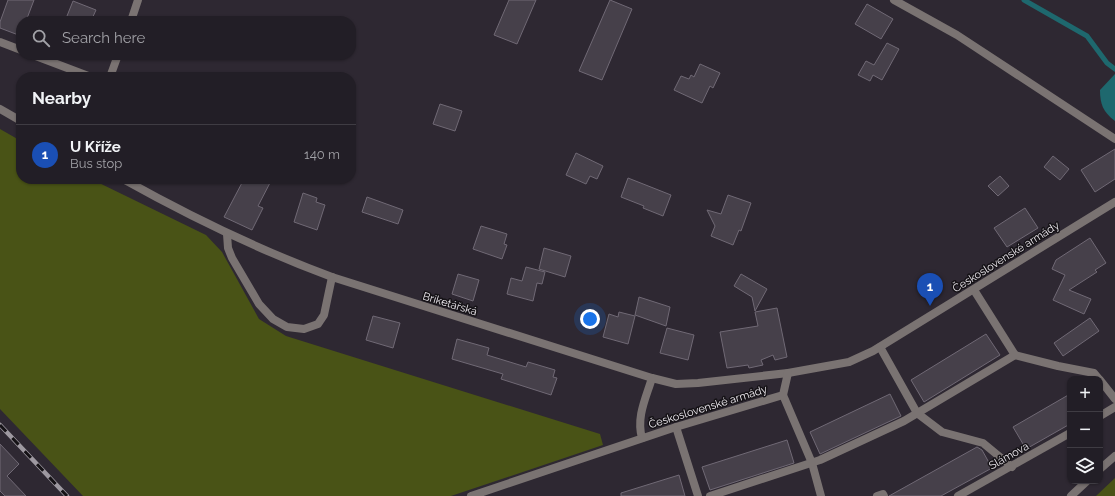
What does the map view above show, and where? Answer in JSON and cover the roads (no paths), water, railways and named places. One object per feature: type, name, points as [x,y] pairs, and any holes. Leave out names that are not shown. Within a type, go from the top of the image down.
[{"type":"street","points":[[133,16],[138,0]]},
{"type":"street","points":[[894,0],[957,35],[1115,139]]},
{"type":"street","points":[[0,42],[16,48]]},
{"type":"street","points":[[46,60],[78,72]]},
{"type":"street","points":[[112,72],[116,60]]},
{"type":"street","points":[[0,109],[16,118]]},
{"type":"street","name":"Briketářská","points":[[132,184],[227,234],[279,258],[332,278],[652,378],[676,384],[788,373]]},
{"type":"street","name":"Československé armády","points":[[471,496],[642,438],[783,395],[788,373],[849,362],[880,347],[1115,202]]},
{"type":"street","points":[[227,234],[228,248],[232,258],[259,304],[273,320],[287,328],[304,329],[318,324],[324,314],[332,278]]},
{"type":"street","points":[[974,290],[1015,356]]},
{"type":"street","points":[[880,347],[917,414],[942,432],[983,443],[1012,467]]},
{"type":"street","points":[[710,496],[812,463],[917,414],[1015,356],[1058,366],[1094,372],[1097,376]]},
{"type":"street","points":[[642,438],[639,427],[640,417],[652,378]]},
{"type":"street","points":[[1103,384],[1115,399]]},
{"type":"street","points":[[783,395],[812,463],[821,496]]},
{"type":"street","points":[[1103,414],[1115,407]]},
{"type":"street","points":[[676,428],[698,496]]},
{"type":"street","name":"Slámova","points":[[958,496],[1067,435]]},
{"type":"street","points":[[1103,466],[1115,456]]},
{"type":"street","points":[[1070,496],[1084,484]]},
{"type":"street","points":[[877,496],[883,494],[884,496]]},
{"type":"water","points":[[1115,74],[1115,121],[1103,107],[1100,90]]},
{"type":"waterway","points":[[1024,0],[1087,36],[1107,63],[1115,69]]},
{"type":"railway","points":[[0,425],[67,496]]},
{"type":"place","name":"U Kříže","points":[[930,306]]}]
